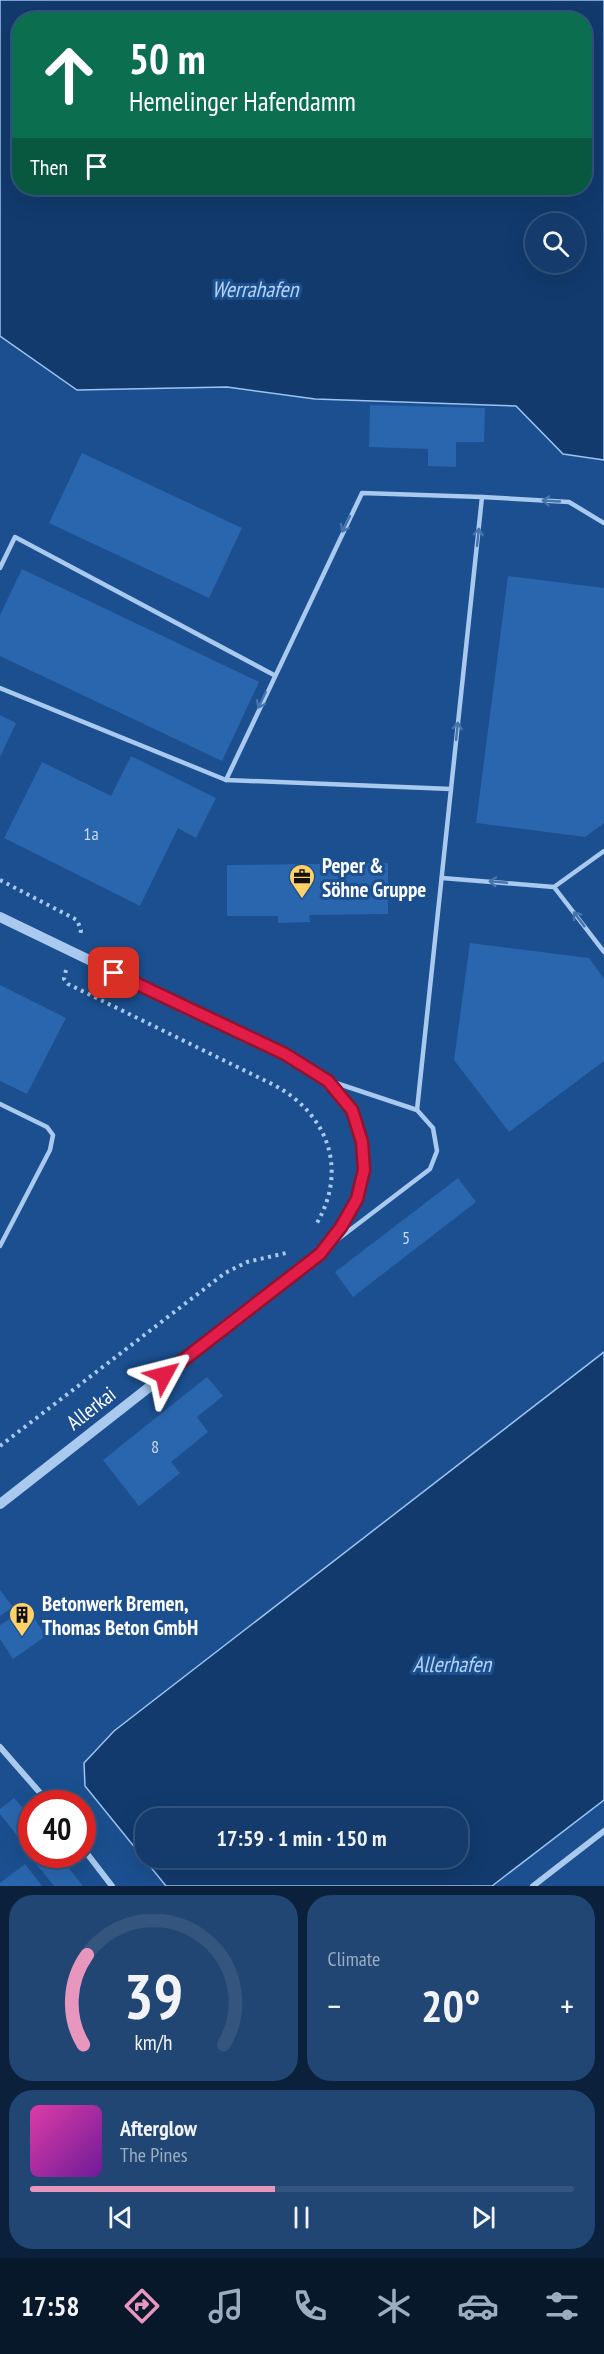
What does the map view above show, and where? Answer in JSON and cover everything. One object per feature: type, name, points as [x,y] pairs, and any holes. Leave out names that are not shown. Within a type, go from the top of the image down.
[{"type":"street","name":"Allerkai","points":[[0,917],[285,1054],[328,1081],[352,1110],[362,1142],[364,1170],[357,1199],[341,1227],[320,1254],[0,1504]]},
{"type":"street","points":[[0,1747],[38,1790]]},
{"type":"street","points":[[533,1886],[604,1831]]},
{"type":"street","points":[[96,1865],[112,1886]]},
{"type":"lane","points":[[226,780],[362,493],[569,502],[604,523]]},
{"type":"lane","points":[[417,1110],[482,498]]},
{"type":"lane","points":[[0,568],[15,537],[274,675]]},
{"type":"lane","points":[[0,688],[226,780],[451,789]]},
{"type":"lane","points":[[442,878],[554,886],[604,850]]},
{"type":"lane","points":[[554,886],[604,952]]},
{"type":"lane","points":[[320,1254],[430,1169],[437,1151],[433,1128],[417,1110],[328,1081]]},
{"type":"lane","points":[[0,1104],[47,1128],[53,1135],[50,1150],[0,1246]]},
{"type":"path","points":[[0,880],[77,920],[81,930],[64,979],[68,984],[290,1093],[313,1114],[325,1139],[332,1169],[328,1202],[314,1227]]},
{"type":"path","points":[[0,1446],[225,1273],[247,1262],[270,1258],[289,1251]]},
{"type":"water","name":"Werrahafen","points":[[0,0],[604,0],[604,460],[563,454],[516,406],[315,399],[227,387],[77,390],[0,336]]},
{"type":"water","name":"Allerhafen","points":[[604,1352],[604,1800],[492,1886],[166,1886],[151,1868],[468,1868],[468,1808],[135,1808],[135,1848],[96,1800],[96,1790],[88,1790],[85,1786],[84,1763],[114,1731]]},
{"type":"building","points":[[370,405],[485,408],[484,442],[456,442],[456,467],[428,466],[428,449],[369,447]]},
{"type":"building","points":[[82,453],[242,528],[209,598],[49,523]]},
{"type":"building","points":[[22,569],[259,682],[222,761],[0,656],[0,615]]},
{"type":"building","points":[[508,576],[604,588],[604,823],[585,837],[476,823]]},
{"type":"building","points":[[0,715],[16,723],[0,757]]},
{"type":"building","points":[[131,756],[216,798],[196,838],[178,828],[140,906],[4,838],[42,762],[111,796]]},
{"type":"building","points":[[388,863],[388,914],[309,915],[310,922],[278,923],[278,916],[227,916],[227,865]]},
{"type":"building","points":[[470,943],[589,958],[604,979],[604,1061],[509,1132],[454,1060]]},
{"type":"building","points":[[0,985],[66,1018],[27,1094],[0,1081]]},
{"type":"building","points":[[458,1178],[476,1202],[353,1297],[335,1272]]},
{"type":"building","points":[[207,1377],[223,1396],[197,1417],[208,1432],[171,1462],[180,1473],[139,1506],[103,1460]]},
{"type":"building","points":[[0,1590],[13,1607],[0,1616]]},
{"type":"building","name":"Betonwerk Bremen, Thomas Beton GmbH","points":[[16,1615],[21,1623],[32,1615],[46,1636],[13,1659],[0,1639],[0,1625]]},
{"type":"building","points":[[14,1798],[18,1803],[18,1837],[0,1814],[0,1809]]},
{"type":"building","points":[[20,1868],[28,1868],[42,1886],[0,1886],[0,1883]]},
{"type":"building","points":[[40,1868],[68,1868],[83,1886],[54,1886]]},
{"type":"place","name":"Peper & Söhne Gruppe","points":[[302,900]]},
{"type":"place","name":"Betonwerk Bremen, Thomas Beton GmbH","points":[[22,1638]]},
{"type":"route","points":[[114,973],[285,1054],[328,1081],[352,1110],[362,1142],[364,1170],[357,1199],[341,1227],[320,1254],[164,1375]]}]
